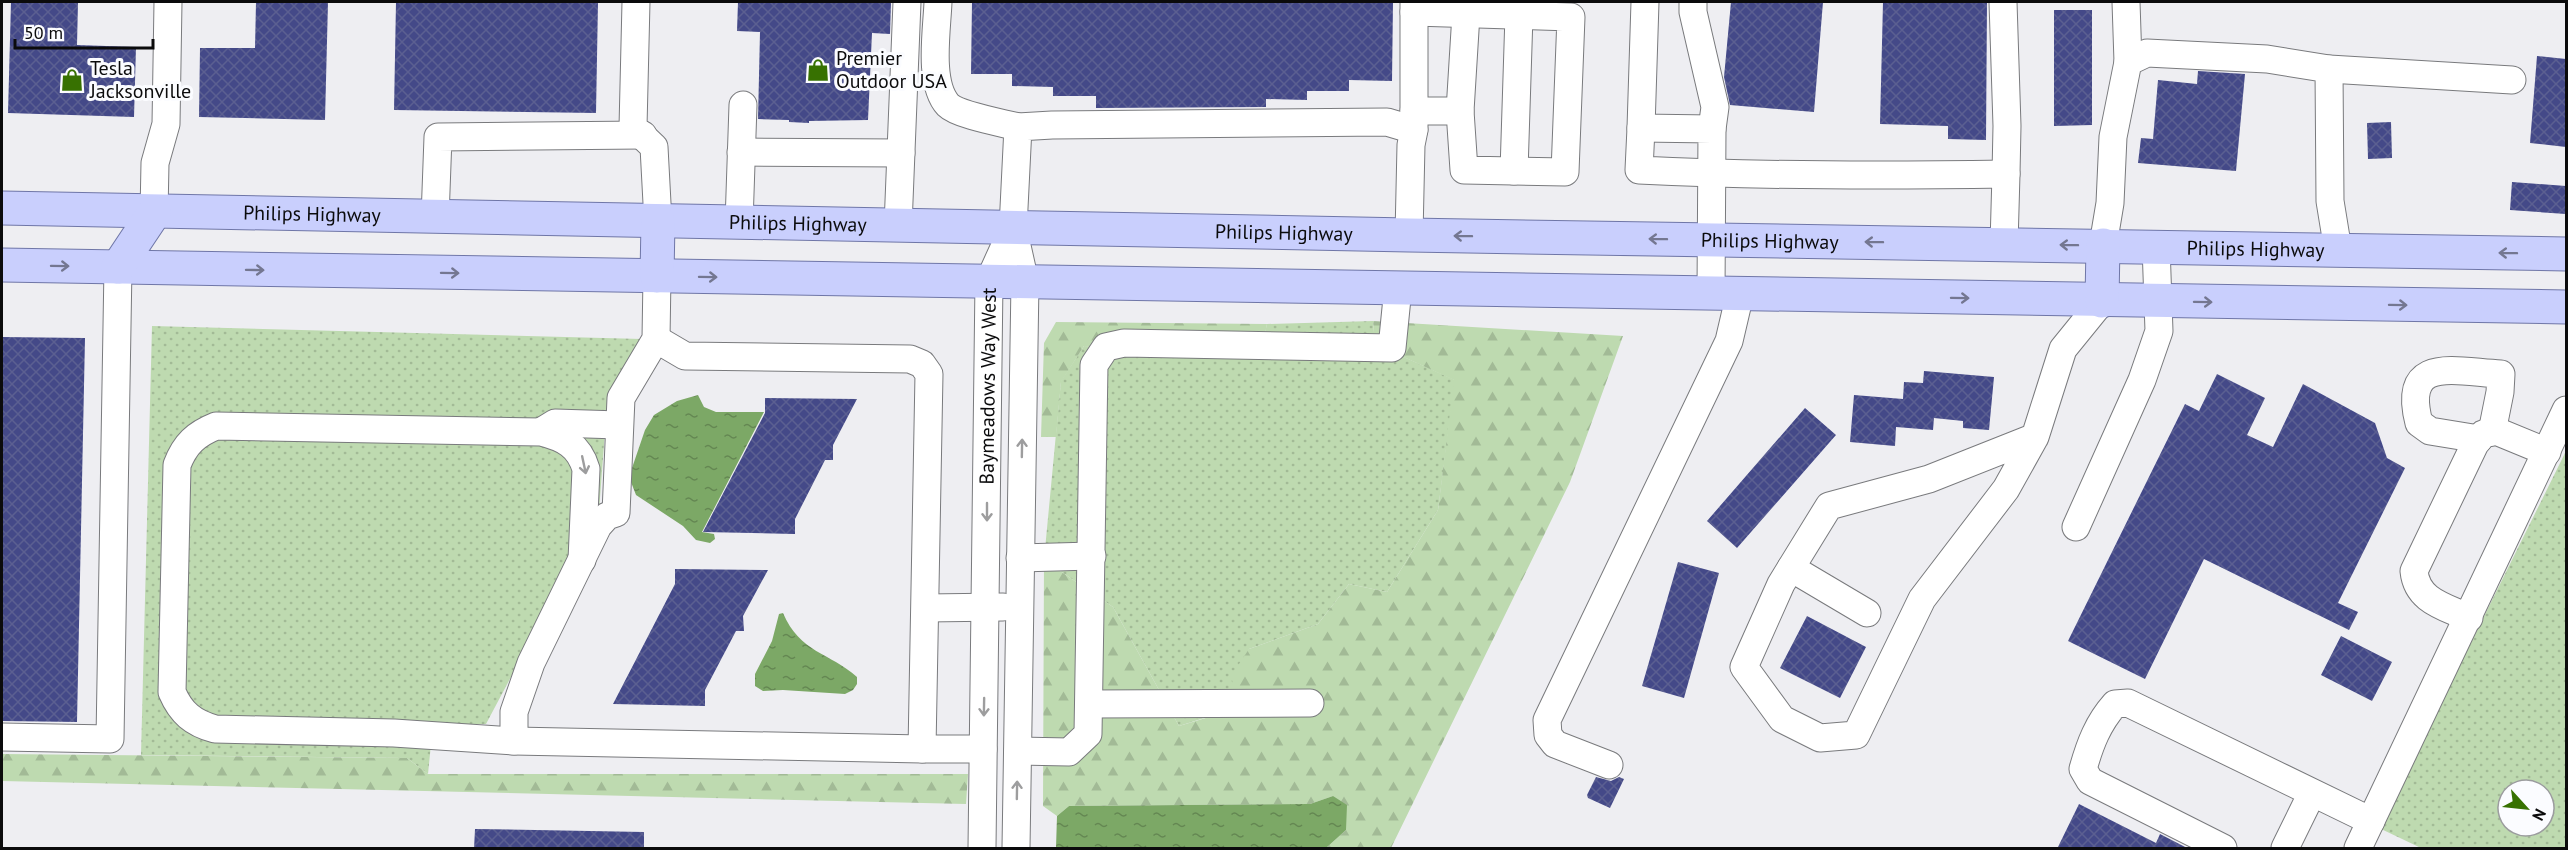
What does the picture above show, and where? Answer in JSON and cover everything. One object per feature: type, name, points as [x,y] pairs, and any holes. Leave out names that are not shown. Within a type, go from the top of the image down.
[{"type":"main road","name":"Philips Highway","points":[[2,208],[154,213],[1409,236],[2566,254]]},
{"type":"main road","points":[[118,267],[154,213]]},
{"type":"main road","points":[[657,276],[658,222]]},
{"type":"main road","points":[[2102,301],[2103,245]]},
{"type":"main road","points":[[2,265],[2566,308]]},
{"type":"street","points":[[154,213],[155,163],[166,124],[168,2]]},
{"type":"street","points":[[636,2],[633,127],[654,147],[658,222]]},
{"type":"street","points":[[898,226],[907,2]]},
{"type":"street","points":[[938,2],[936,82],[949,106],[976,117],[1018,127],[1387,122],[1414,120],[1460,111]]},
{"type":"street","points":[[1645,2],[1639,170],[1711,174],[1880,176],[2006,174]]},
{"type":"street","points":[[1609,765],[1555,744],[1548,735],[1547,720],[1729,341],[1725,294],[1711,239],[1712,129],[1715,107],[1693,12],[1693,2]]},
{"type":"street","points":[[2003,2],[2007,126],[2004,244]]},
{"type":"street","points":[[2103,245],[2110,203],[2113,137],[2127,62],[2126,2]]},
{"type":"street","points":[[1409,236],[1411,145],[1414,120],[1414,7],[1466,14],[1571,16],[1565,172],[1464,170],[1460,111],[1466,14]]},
{"type":"street","points":[[1514,171],[1519,15]]},
{"type":"street","points":[[2127,62],[2147,52],[2267,59],[2329,69],[2512,80]]},
{"type":"street","points":[[2329,69],[2330,201],[2338,250]]},
{"type":"street","points":[[739,223],[743,105]]},
{"type":"street","points":[[1013,228],[1018,127]]},
{"type":"street","points":[[1641,128],[1712,129]]},
{"type":"street","points":[[435,218],[438,137],[642,135]]},
{"type":"street","points":[[741,152],[901,153]]},
{"type":"street","name":"Baymeadows Way West","points":[[981,849],[989,281],[1013,228]]},
{"type":"street","name":"Baymeadows Way West","points":[[1013,228],[1025,282],[1016,849]]},
{"type":"street","points":[[2076,527],[2142,380],[2159,331],[2156,246]]},
{"type":"street","points":[[2,737],[110,739],[118,267]]},
{"type":"street","points":[[514,741],[514,712],[525,678],[598,526],[607,516],[616,513],[621,398],[656,339],[657,276]]},
{"type":"street","points":[[1017,751],[1069,752],[1088,734],[1094,365],[1106,347],[1124,343],[1392,348],[1398,288]]},
{"type":"street","points":[[2035,437],[1929,479],[1829,506],[1781,584],[1744,667],[1782,719],[1820,738],[1856,735],[1922,599],[2006,489],[2035,437],[2063,349],[2102,301]]},
{"type":"street","points":[[656,339],[685,356],[910,359],[922,364],[929,374],[922,749]]},
{"type":"street","points":[[2358,849],[2566,410]]},
{"type":"street","points":[[541,432],[555,423],[619,425]]},
{"type":"street","points":[[582,560],[586,469],[582,455],[574,445],[560,437],[541,432],[216,426],[203,431],[182,451],[175,478],[171,693],[187,717],[201,725],[215,729],[394,733],[514,741],[983,749]]},
{"type":"street","points":[[2469,618],[2425,597],[2415,583],[2414,571],[2486,436],[2496,431],[2547,452]]},
{"type":"street","points":[[1020,558],[1092,556]]},
{"type":"street","points":[[1791,568],[1867,613]]},
{"type":"street","points":[[926,608],[1019,608]]},
{"type":"street","points":[[1089,704],[1310,703]]},
{"type":"street","points":[[2223,849],[2090,782],[2083,769],[2091,743],[2102,719],[2115,704],[2128,703],[2371,821]]},
{"type":"street","points":[[2285,849],[2312,793]]},
{"type":"green space","points":[[1373,321],[1375,344],[1455,380],[1438,510],[1387,592],[1349,584],[1318,624],[1249,649],[1239,707],[1179,726],[1113,607],[1044,560],[1061,381],[1084,346],[1260,354],[1267,324]]},
{"type":"green space","points":[[1373,321],[1623,336],[1570,482],[1391,848],[1326,848],[1346,830],[1333,796],[1310,804],[1069,806],[1057,816],[1043,806],[1044,560],[1113,607],[1179,726],[1239,708],[1231,676],[1249,649],[1318,624],[1349,584],[1387,592],[1438,510],[1454,380],[1375,344]]},
{"type":"green space","points":[[1056,322],[1267,324],[1261,354],[1084,346],[1061,382],[1056,437],[1041,437],[1044,343]]},
{"type":"green space","points":[[152,326],[642,339],[607,405],[599,511],[486,724],[433,724],[428,774],[407,758],[141,755]]},
{"type":"green space","points":[[2566,451],[2566,848],[2421,848],[2379,828]]},
{"type":"green space","points":[[2,754],[407,758],[428,774],[968,774],[966,804],[2,781]]},
{"type":"water","points":[[698,395],[704,407],[716,412],[764,412],[702,532],[714,534],[715,539],[710,543],[696,540],[683,526],[636,495],[631,482],[632,468],[645,430],[654,415],[677,401]]},
{"type":"water","points":[[783,613],[790,626],[807,644],[857,677],[857,684],[853,690],[845,694],[763,691],[755,686],[755,674],[772,641],[779,614]]},
{"type":"water","points":[[1333,796],[1347,805],[1346,830],[1326,848],[1056,848],[1057,816],[1069,806],[1310,804]]},
{"type":"building","name":"Tesla Jacksonville","points":[[11,2],[78,2],[77,45],[136,47],[134,117],[8,113]]},
{"type":"building","points":[[256,2],[328,2],[325,120],[199,117],[200,48],[255,48]]},
{"type":"building","points":[[396,2],[598,2],[596,113],[394,110]]},
{"type":"building","points":[[738,2],[891,2],[890,34],[872,33],[868,120],[809,121],[809,123],[758,119],[760,32],[737,31]]},
{"type":"building","points":[[972,2],[1393,2],[1392,81],[1349,80],[1349,91],[1307,91],[1307,100],[1266,99],[1266,107],[1096,108],[1096,96],[1053,96],[1053,87],[1012,86],[1012,74],[971,74]]},
{"type":"building","points":[[1731,2],[1823,2],[1814,112],[1730,105],[1724,77]]},
{"type":"building","points":[[1883,2],[1987,2],[1986,140],[1948,139],[1948,126],[1880,124]]},
{"type":"building","points":[[2054,10],[2092,10],[2092,125],[2054,126]]},
{"type":"building","points":[[2537,56],[2566,59],[2566,147],[2530,143]]},
{"type":"building","points":[[2198,71],[2245,74],[2236,171],[2138,163],[2141,138],[2153,139],[2158,80],[2197,84]]},
{"type":"building","points":[[2391,122],[2392,158],[2368,159],[2367,123]]},
{"type":"building","points":[[2512,182],[2566,186],[2566,214],[2510,210]]},
{"type":"building","points":[[2,337],[85,338],[77,722],[2,721]]},
{"type":"building","points":[[1924,371],[1994,377],[1989,430],[1963,428],[1963,421],[1934,418],[1933,430],[1896,427],[1895,446],[1850,442],[1854,395],[1903,399],[1904,382],[1923,383]]},
{"type":"building","points":[[2217,374],[2265,398],[2247,435],[2273,447],[2303,384],[2375,423],[2387,458],[2405,468],[2338,603],[2358,612],[2349,630],[2204,559],[2145,679],[2068,641],[2185,404],[2199,411]]},
{"type":"building","points":[[765,398],[857,399],[833,445],[833,460],[825,460],[795,519],[795,534],[703,532],[765,413]]},
{"type":"building","points":[[1805,408],[1836,435],[1737,548],[1707,521]]},
{"type":"building","points":[[1678,562],[1719,573],[1684,698],[1642,686]]},
{"type":"building","points":[[675,569],[768,570],[743,616],[744,631],[736,631],[705,690],[705,706],[613,704],[675,584]]},
{"type":"building","points":[[1807,616],[1866,647],[1840,698],[1780,668]]},
{"type":"building","points":[[2341,636],[2392,662],[2372,701],[2321,675]]},
{"type":"building","points":[[1596,777],[1611,781],[1619,777],[1624,779],[1610,808],[1588,798],[1587,795]]},
{"type":"building","points":[[2079,804],[2156,843],[2160,834],[2189,849],[2057,849]]},
{"type":"building","points":[[475,829],[644,832],[644,849],[474,849]]},
{"type":"place","name":"Premier Outdoor USA","points":[[818,70]]},
{"type":"place","name":"Tesla Jacksonville","points":[[72,80]]}]
